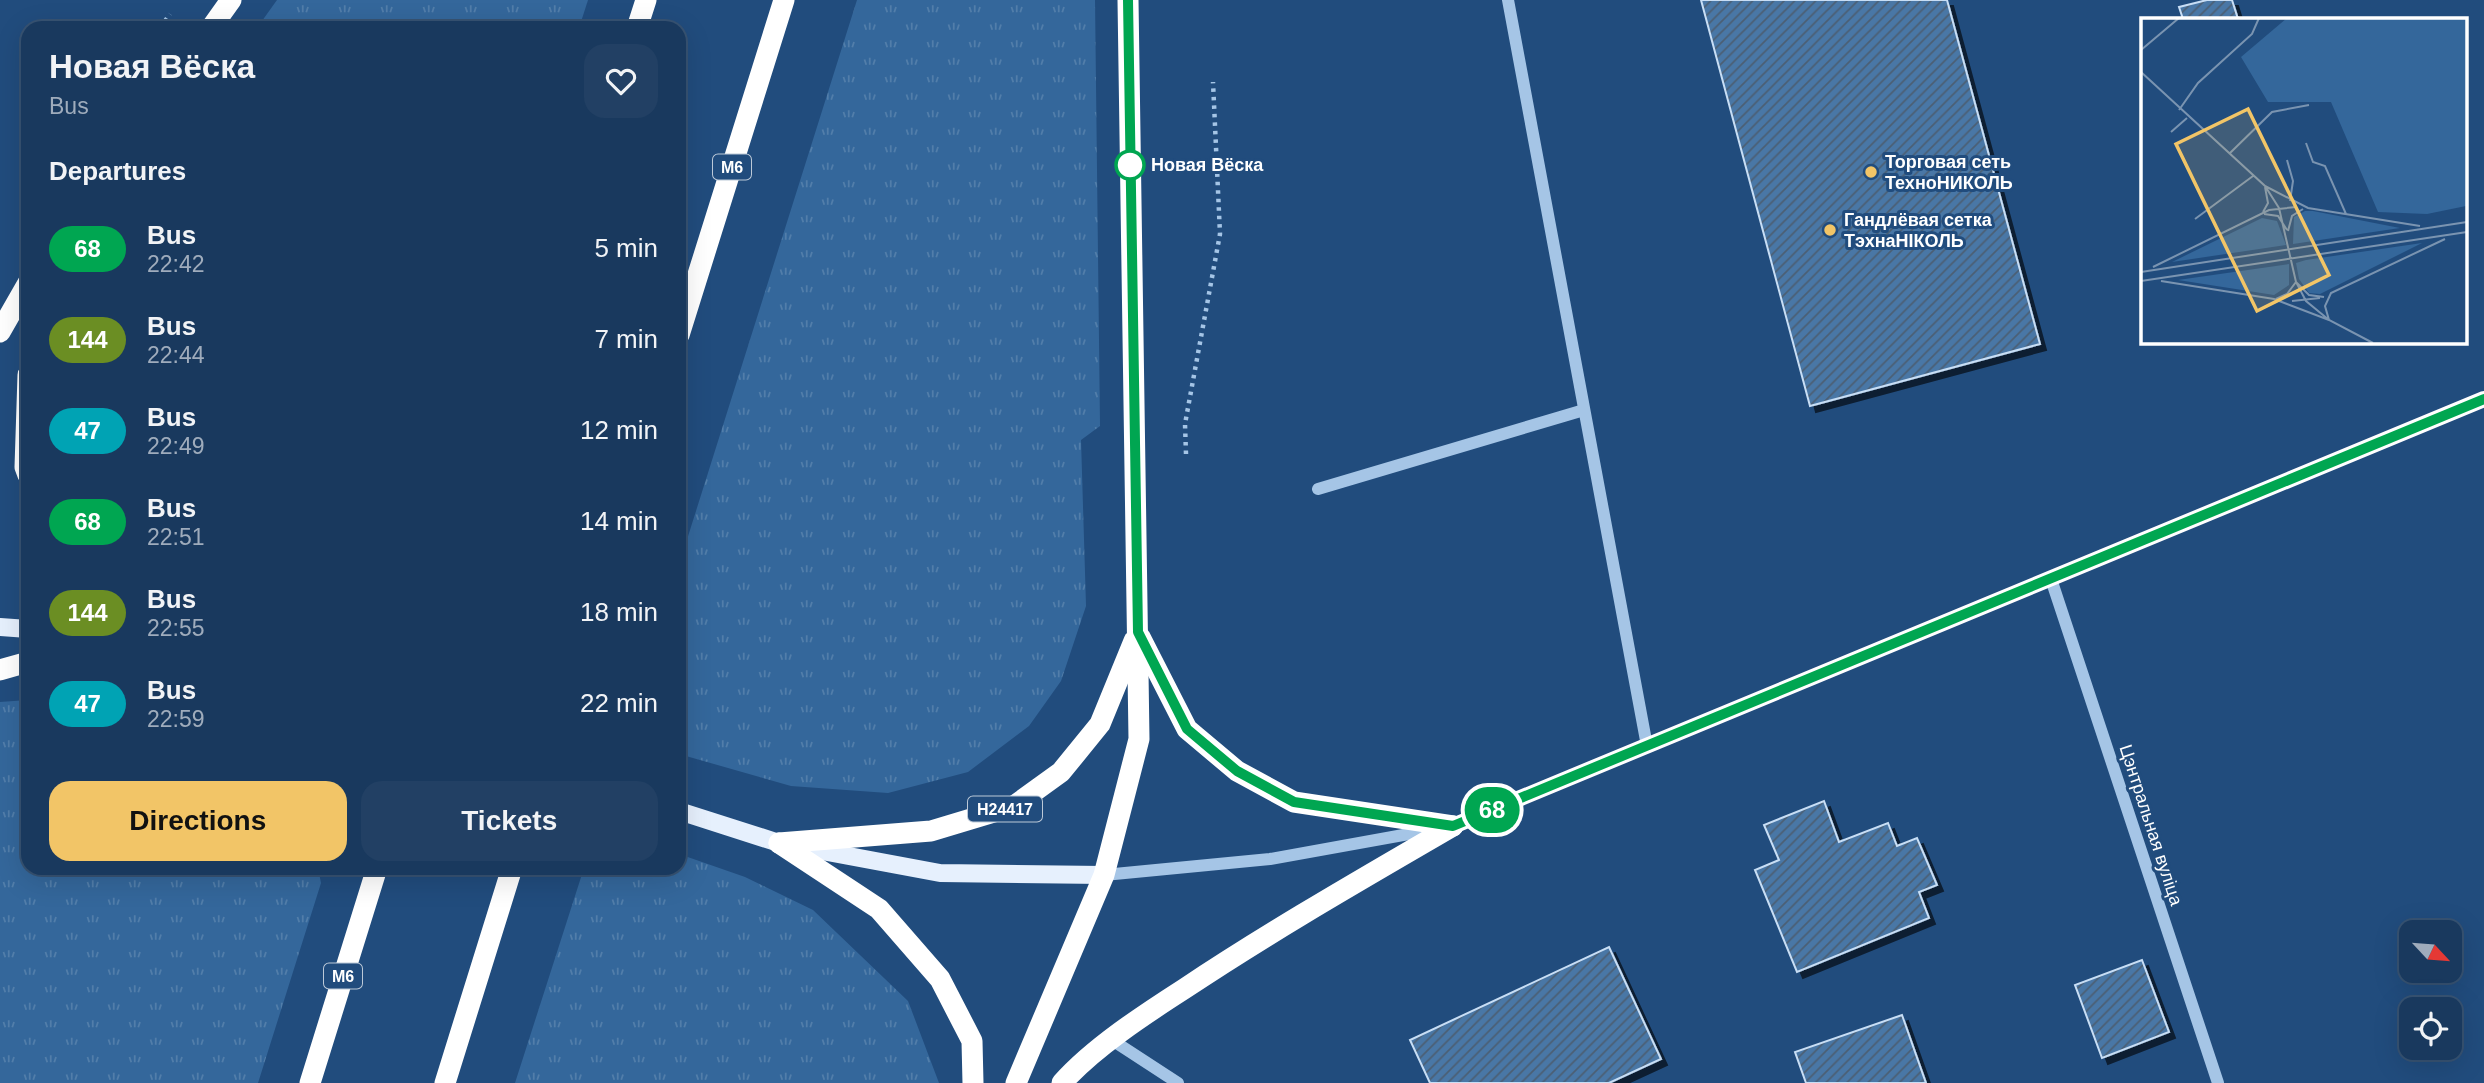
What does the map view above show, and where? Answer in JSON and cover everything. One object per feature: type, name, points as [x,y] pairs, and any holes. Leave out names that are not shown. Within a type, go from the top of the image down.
[{"type":"highway","points":[[216,21],[231,0]]},
{"type":"highway","points":[[639,21],[646,0]]},
{"type":"highway","name":"М6","points":[[686,313],[784,0]]},
{"type":"highway","name":"Н24417","points":[[779,843],[931,831],[1014,806],[1061,772],[1100,724],[1138,632],[1128,0]]},
{"type":"highway","points":[[0,313],[21,289]]},
{"type":"highway","points":[[0,332],[21,294]]},
{"type":"highway","points":[[1138,632],[1187,729],[1237,771],[1294,802],[1453,826]]},
{"type":"highway","points":[[1016,1083],[1104,874],[1139,739],[1138,632]]},
{"type":"highway","points":[[0,670],[21,664]]},
{"type":"highway","points":[[1062,1083],[1076,1067],[1157,1006],[1261,937],[1453,826]]},
{"type":"highway","name":"Н24417","points":[[779,843],[879,909],[940,979],[972,1041],[973,1083]]},
{"type":"highway","name":"М6","points":[[310,1083],[375,875]]},
{"type":"highway","points":[[445,1083],[510,875]]},
{"type":"main road","points":[[0,627],[21,628]]},
{"type":"main road","name":"Н24417","points":[[686,813],[779,843]]},
{"type":"main road","points":[[779,843],[940,873],[1104,874]]},
{"type":"street","points":[[1508,0],[1647,746]]},
{"type":"street","points":[[1104,874],[1270,859],[1453,826],[2484,399]]},
{"type":"street","points":[[1318,489],[1584,410]]},
{"type":"street","name":"Цэнтральная вуліца","points":[[2051,579],[2218,1083]]},
{"type":"street","points":[[1112,1040],[1178,1083]]},
{"type":"path","points":[[1186,454],[1185,424],[1220,234],[1213,82]]},
{"type":"green space","points":[[277,0],[588,0],[581,21],[262,21]]},
{"type":"green space","points":[[857,0],[1095,0],[1100,426],[1081,440],[1086,606],[1061,681],[1029,726],[968,772],[888,793],[791,786],[686,756],[686,543]]},
{"type":"green space","points":[[21,700],[21,875],[319,875],[321,883],[258,1083],[0,1083],[0,702]]},
{"type":"green space","points":[[686,856],[745,877],[813,910],[908,1001],[939,1083],[515,1083],[582,875],[686,875]]},
{"type":"building","name":"Торговая сеть ТехноНИКОЛЬ","points":[[1701,0],[1947,0],[2040,344],[1810,406]]},
{"type":"building","points":[[2207,0],[2232,0],[2238,18],[2183,18],[2179,7]]},
{"type":"building","points":[[1824,801],[1839,842],[1888,823],[1897,846],[1917,838],[1937,885],[1919,892],[1929,918],[1797,972],[1755,870],[1779,860],[1764,825]]},
{"type":"building","points":[[1609,947],[1661,1059],[1609,1083],[1430,1083],[1410,1040]]},
{"type":"building","points":[[2142,960],[2169,1032],[2102,1058],[2075,985]]},
{"type":"building","points":[[1902,1015],[1926,1083],[1806,1083],[1795,1052]]},
{"type":"bus line","name":"68","points":[[1128,0],[1138,632],[1187,729],[1237,771],[1294,802],[1453,826],[2484,399]]},
{"type":"place","name":"Новая Вёска","points":[[1130,165]]},
{"type":"place","name":"Торговая сеть ТехноНИКОЛЬ","points":[[1871,172]]},
{"type":"place","name":"Гандлёвая сетка ТэхнаНІКОЛЬ","points":[[1830,230]]}]
